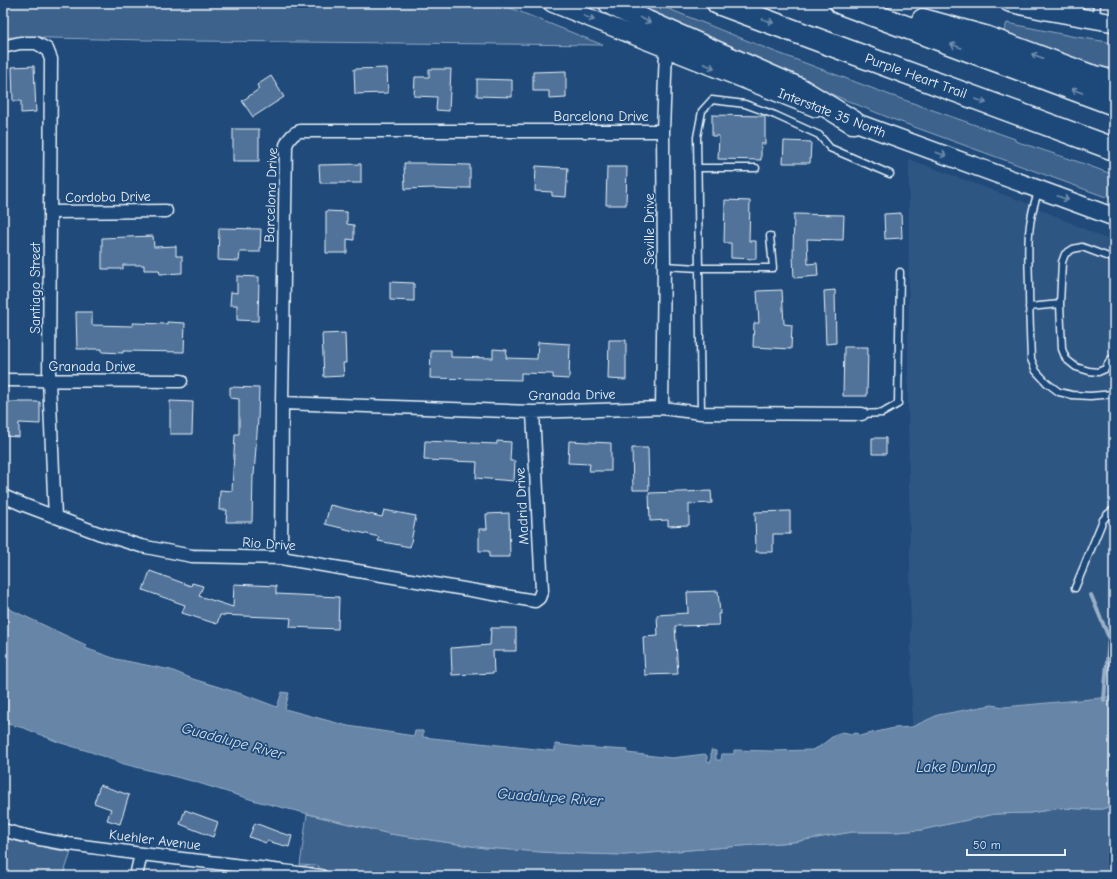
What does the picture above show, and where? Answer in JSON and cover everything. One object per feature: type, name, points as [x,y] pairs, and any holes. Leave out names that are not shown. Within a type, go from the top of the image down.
[{"type":"highway","points":[[610,3],[654,25],[799,89],[853,122]]},
{"type":"highway","name":"Purple Heart Trail","points":[[718,3],[1114,149]]},
{"type":"highway","points":[[841,3],[1114,104]]},
{"type":"highway","points":[[866,3],[985,37],[1114,82]]},
{"type":"main road","name":"Interstate 35 North","points":[[552,3],[853,122],[1114,217]]},
{"type":"main road","points":[[1009,3],[1079,10],[1096,20],[1114,23]]},
{"type":"street","name":"Santiago Street","points":[[3,47],[20,43],[36,43],[48,49],[51,59],[49,380],[55,517]]},
{"type":"street","name":"Seville Drive","points":[[662,408],[664,266],[663,131],[666,49]]},
{"type":"street","name":"Barcelona Drive","points":[[281,558],[286,145],[288,140],[296,132],[300,131],[663,131]]},
{"type":"street","name":"Cordoba Drive","points":[[50,212],[166,211]]},
{"type":"street","name":"Granada Drive","points":[[3,380],[181,381]]},
{"type":"street","name":"Granada Drive","points":[[282,403],[533,412],[662,408],[701,413],[862,414]]},
{"type":"street","name":"Madrid Drive","points":[[533,412],[542,590],[539,598]]},
{"type":"street","name":"Rio Drive","points":[[3,496],[98,533],[141,546],[192,556],[281,558],[532,601],[539,598]]},
{"type":"street","name":"Kuehler Avenue","points":[[3,830],[41,840],[321,876]]},
{"type":"street","points":[[136,876],[141,854]]},
{"type":"lane","points":[[1096,20],[1097,3]]},
{"type":"lane","points":[[701,413],[697,137],[702,111],[712,100],[744,104],[819,135],[830,148],[890,174]]},
{"type":"lane","points":[[697,168],[756,168]]},
{"type":"lane","points":[[1039,190],[1034,201],[1027,241],[1031,359],[1036,371],[1047,383],[1059,392],[1072,395],[1090,396],[1114,394]]},
{"type":"lane","points":[[664,266],[699,268],[773,268],[770,236]]},
{"type":"lane","points":[[1114,259],[1082,247],[1073,249],[1065,254],[1062,262],[1060,304],[1062,349],[1066,359],[1076,367],[1089,372],[1098,372],[1105,369],[1111,359],[1114,360]]},
{"type":"lane","points":[[862,414],[882,414],[898,404],[900,272]]},
{"type":"lane","points":[[1029,307],[1060,304]]},
{"type":"lane","points":[[1075,588],[1103,520],[1114,509]]},
{"type":"shaded area","points":[[3,3],[498,3],[603,45],[195,41],[3,37]]},
{"type":"shaded area","points":[[626,3],[654,3],[773,51],[890,95],[1015,139],[1015,141],[1114,175],[1114,200],[887,117],[758,64]]},
{"type":"shaded area","points":[[1007,23],[1114,43],[1114,71],[1068,58],[1002,36]]},
{"type":"shaded area","points":[[909,159],[1029,204],[1114,242],[1114,697],[1004,707],[992,705],[938,715],[912,727],[908,406]]},
{"type":"shaded area","points":[[1114,805],[1114,876],[317,876],[319,866],[300,865],[307,814],[390,834],[485,848],[556,853],[624,855],[793,842],[852,832],[896,832],[921,830],[995,814],[1030,813],[1061,808],[1102,809]]},
{"type":"shaded area","points":[[3,836],[51,849],[71,852],[63,876],[3,876]]},
{"type":"water","name":"Lake Dunlap","points":[[3,606],[86,645],[85,648],[116,659],[171,670],[193,679],[245,695],[277,707],[282,692],[289,693],[285,709],[348,726],[414,736],[415,731],[423,731],[423,737],[555,751],[555,744],[628,750],[627,753],[672,758],[705,754],[707,756],[707,761],[711,762],[711,750],[716,751],[716,760],[721,760],[722,754],[734,754],[734,750],[812,750],[819,747],[836,734],[843,732],[852,734],[857,733],[859,736],[894,728],[912,727],[938,715],[992,705],[1004,707],[1114,697],[1114,805],[1102,809],[1061,808],[1030,813],[995,814],[921,830],[896,832],[852,832],[793,842],[624,855],[556,853],[485,848],[390,834],[256,801],[192,781],[124,764],[58,742],[24,728],[3,723]]},
{"type":"building","points":[[34,66],[36,112],[21,113],[21,101],[13,101],[12,67]]},
{"type":"building","points":[[387,68],[388,93],[355,94],[354,69]]},
{"type":"building","points":[[429,69],[451,69],[449,111],[436,110],[437,97],[414,96],[415,77],[429,77]]},
{"type":"building","points":[[566,71],[566,98],[549,99],[549,91],[533,91],[533,72]]},
{"type":"building","points":[[271,76],[284,97],[253,117],[242,101],[259,89],[257,85]]},
{"type":"building","points":[[477,79],[512,80],[512,97],[477,96]]},
{"type":"building","points":[[712,115],[765,116],[765,144],[761,144],[761,160],[718,159],[719,136],[712,136]]},
{"type":"building","points":[[233,129],[259,129],[259,161],[233,161]]},
{"type":"building","points":[[784,141],[811,142],[810,163],[783,163]]},
{"type":"building","points":[[404,163],[470,165],[470,188],[459,188],[459,190],[435,188],[405,189]]},
{"type":"building","points":[[361,164],[361,183],[320,183],[319,165]]},
{"type":"building","points":[[536,166],[568,168],[566,197],[552,196],[552,192],[535,191]]},
{"type":"building","points":[[607,167],[627,167],[626,205],[606,205]]},
{"type":"building","points":[[725,200],[750,201],[749,241],[756,241],[756,259],[731,258],[731,243],[724,243]]},
{"type":"building","points":[[326,211],[347,212],[347,224],[354,225],[354,240],[347,239],[347,253],[326,253]]},
{"type":"building","points":[[901,213],[902,238],[885,239],[884,214]]},
{"type":"building","points":[[794,214],[844,215],[843,240],[807,239],[808,264],[817,263],[818,276],[794,278]]},
{"type":"building","points":[[219,228],[261,229],[260,252],[240,252],[239,261],[218,260]]},
{"type":"building","points":[[153,236],[154,247],[176,246],[176,256],[182,256],[182,273],[160,274],[159,270],[144,270],[144,265],[123,265],[123,269],[102,269],[102,238]]},
{"type":"building","points":[[237,276],[259,277],[258,321],[237,320],[237,305],[230,305],[231,292],[237,293]]},
{"type":"building","points":[[390,282],[414,283],[414,301],[390,300]]},
{"type":"building","points":[[782,290],[784,324],[792,325],[791,349],[753,347],[754,323],[759,323],[757,291]]},
{"type":"building","points":[[835,290],[836,343],[826,344],[824,291]]},
{"type":"building","points":[[76,312],[92,312],[92,325],[133,326],[133,323],[185,323],[184,352],[123,351],[123,353],[102,352],[102,349],[77,349]]},
{"type":"building","points":[[345,333],[346,363],[343,363],[344,376],[324,377],[322,334]]},
{"type":"building","points":[[609,340],[626,340],[626,380],[608,379]]},
{"type":"building","points":[[538,342],[570,344],[569,379],[553,378],[553,374],[521,373],[521,380],[430,378],[431,350],[451,350],[451,357],[493,358],[493,349],[507,350],[506,358],[537,359]]},
{"type":"building","points":[[844,347],[868,347],[867,396],[843,396]]},
{"type":"building","points":[[230,387],[259,388],[253,475],[252,522],[226,522],[227,510],[219,510],[220,490],[232,491],[235,434],[239,434],[239,399],[230,398]]},
{"type":"building","points":[[170,401],[193,402],[192,434],[170,434]]},
{"type":"building","points":[[3,402],[40,402],[40,424],[19,423],[19,437],[3,436]]},
{"type":"building","points":[[872,438],[886,438],[886,454],[872,454]]},
{"type":"building","points":[[425,441],[497,444],[497,441],[511,442],[510,461],[515,461],[514,481],[476,478],[477,462],[424,460]]},
{"type":"building","points":[[569,441],[611,443],[611,471],[589,471],[590,464],[568,463]]},
{"type":"building","points":[[632,448],[648,448],[649,490],[633,490]]},
{"type":"building","points":[[711,491],[712,503],[689,504],[689,525],[668,526],[668,520],[650,521],[649,493]]},
{"type":"building","points":[[330,505],[382,517],[384,510],[416,516],[410,547],[378,541],[379,537],[325,524]]},
{"type":"building","points":[[790,511],[790,534],[773,534],[773,552],[756,552],[755,512]]},
{"type":"building","points":[[509,513],[510,557],[489,557],[489,551],[479,551],[479,529],[487,529],[486,514]]},
{"type":"building","points":[[150,571],[191,586],[192,583],[203,586],[199,596],[233,607],[234,584],[276,586],[276,594],[339,597],[338,629],[290,627],[291,618],[220,615],[217,624],[182,613],[185,605],[143,590]]},
{"type":"building","points":[[718,591],[720,614],[718,614],[719,625],[675,626],[678,674],[645,675],[643,637],[658,636],[657,615],[688,613],[687,592]]},
{"type":"building","points":[[491,628],[516,628],[516,651],[493,651],[494,673],[452,675],[451,648],[490,645]]},
{"type":"building","points":[[100,785],[129,795],[120,824],[107,820],[111,809],[94,803]]},
{"type":"building","points":[[185,810],[218,822],[213,837],[180,824]]},
{"type":"building","points":[[255,823],[292,836],[289,847],[267,841],[266,843],[249,837]]},
{"type":"waterway","points":[[1091,595],[1109,638],[1104,700]]},
{"type":"water label","name":"Guadalupe River","points":[[233,741]]},
{"type":"water label","name":"Guadalupe River","points":[[550,797]]}]
